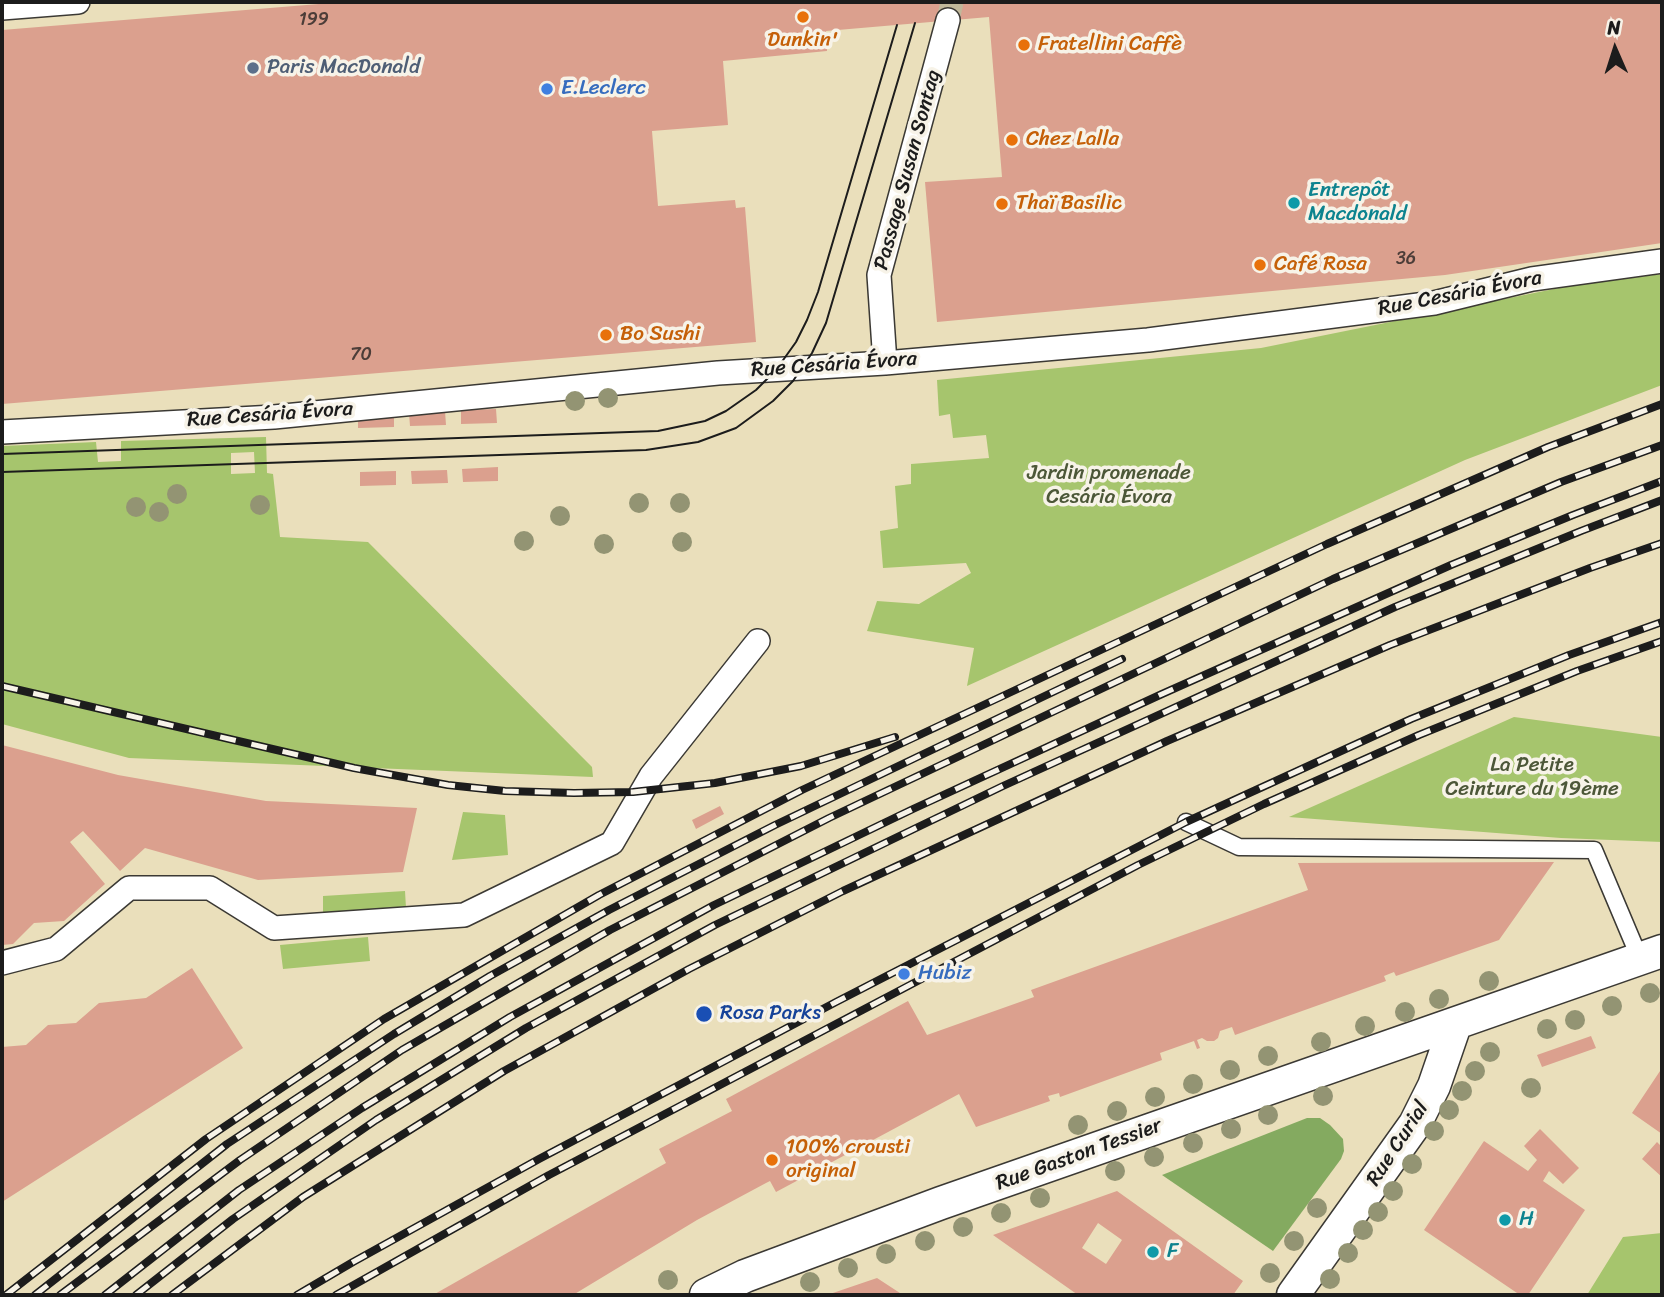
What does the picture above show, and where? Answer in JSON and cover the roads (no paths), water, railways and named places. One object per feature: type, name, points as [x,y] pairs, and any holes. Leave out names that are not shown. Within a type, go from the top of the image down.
[{"type":"street","points":[[2,8],[78,2]]},
{"type":"street","name":"Passage Susan Sontag","points":[[885,363],[879,275],[947,20]]},
{"type":"street","name":"Rue Cesária Évora","points":[[2,432],[274,417],[718,373],[885,363],[1148,340],[1421,305],[1532,279],[1662,261]]},
{"type":"street","points":[[2,963],[56,949],[129,888],[210,888],[274,928],[464,915],[612,843],[651,776],[758,641]]},
{"type":"street","points":[[1455,1025],[1651,955]]},
{"type":"street","name":"Rue Gaston Tessier","points":[[706,1295],[745,1276],[940,1203],[1345,1060],[1455,1025]]},
{"type":"street","name":"Rue Curial","points":[[1293,1295],[1415,1124],[1434,1086],[1455,1025]]},
{"type":"lane","points":[[1186,821],[1240,847],[1594,850],[1651,955]]},
{"type":"tunnel","points":[[948,20],[952,2]]},
{"type":"tram line","points":[[2,472],[646,450],[698,442],[736,428],[773,401],[793,381],[812,353],[826,323],[915,23]]},
{"type":"tram line","points":[[2,454],[658,431],[705,421],[726,411],[756,390],[776,370],[796,342],[807,320],[818,292],[897,25]]},
{"type":"railway","points":[[6,1295],[206,1139],[384,1019],[599,895],[802,790],[1327,544],[1548,447],[1662,404]]},
{"type":"railway","points":[[60,1295],[240,1160],[402,1050],[610,930],[829,818],[1333,579],[1561,482],[1662,445]]},
{"type":"railway","points":[[105,1295],[239,1190],[362,1108],[510,1017],[714,905],[1162,694],[1451,565],[1662,481]]},
{"type":"railway","points":[[136,1295],[233,1219],[376,1120],[526,1028],[715,925],[1003,786],[1395,607],[1662,500]]},
{"type":"railway","points":[[172,1295],[303,1197],[504,1071],[689,969],[843,891],[1167,741],[1390,645],[1662,543]]},
{"type":"railway","points":[[297,1295],[539,1159],[1186,822],[1411,719],[1569,655],[1662,622]]},
{"type":"railway","points":[[336,1295],[549,1175],[1138,865],[1264,804],[1419,735],[1577,671],[1662,641]]},
{"type":"railway","points":[[35,1295],[227,1144],[394,1034],[490,976],[609,910],[775,825],[1122,659]]},
{"type":"railway","points":[[2,686],[354,768],[448,785],[505,791],[633,792],[715,783],[801,766],[895,737]]},
{"type":"place","name":"Dunkin'","points":[[803,17]]},
{"type":"place","name":"Fratellini Caffè","points":[[1024,45]]},
{"type":"place","name":"Paris MacDonald","points":[[253,68]]},
{"type":"place","name":"E.Leclerc","points":[[547,89]]},
{"type":"place","name":"Chez Lalla","points":[[1012,140]]},
{"type":"place","name":"Entrepôt Macdonald","points":[[1294,203]]},
{"type":"place","name":"Thaï Basilic","points":[[1002,204]]},
{"type":"place","name":"Café Rosa","points":[[1260,265]]},
{"type":"place","name":"Bo Sushi","points":[[606,335]]},
{"type":"place","name":"Hubiz","points":[[904,974]]},
{"type":"place","name":"Rosa Parks","points":[[704,1014]]},
{"type":"place","name":"100% crousti original","points":[[772,1160]]},
{"type":"place","name":"H","points":[[1505,1220]]},
{"type":"place","name":"F","points":[[1153,1252]]},
{"type":"park label","name":"Jardin promenade Cesária Évora","points":[[1109,486]]},
{"type":"park label","name":"La Petite Ceinture du 19ème","points":[[1532,778]]}]
